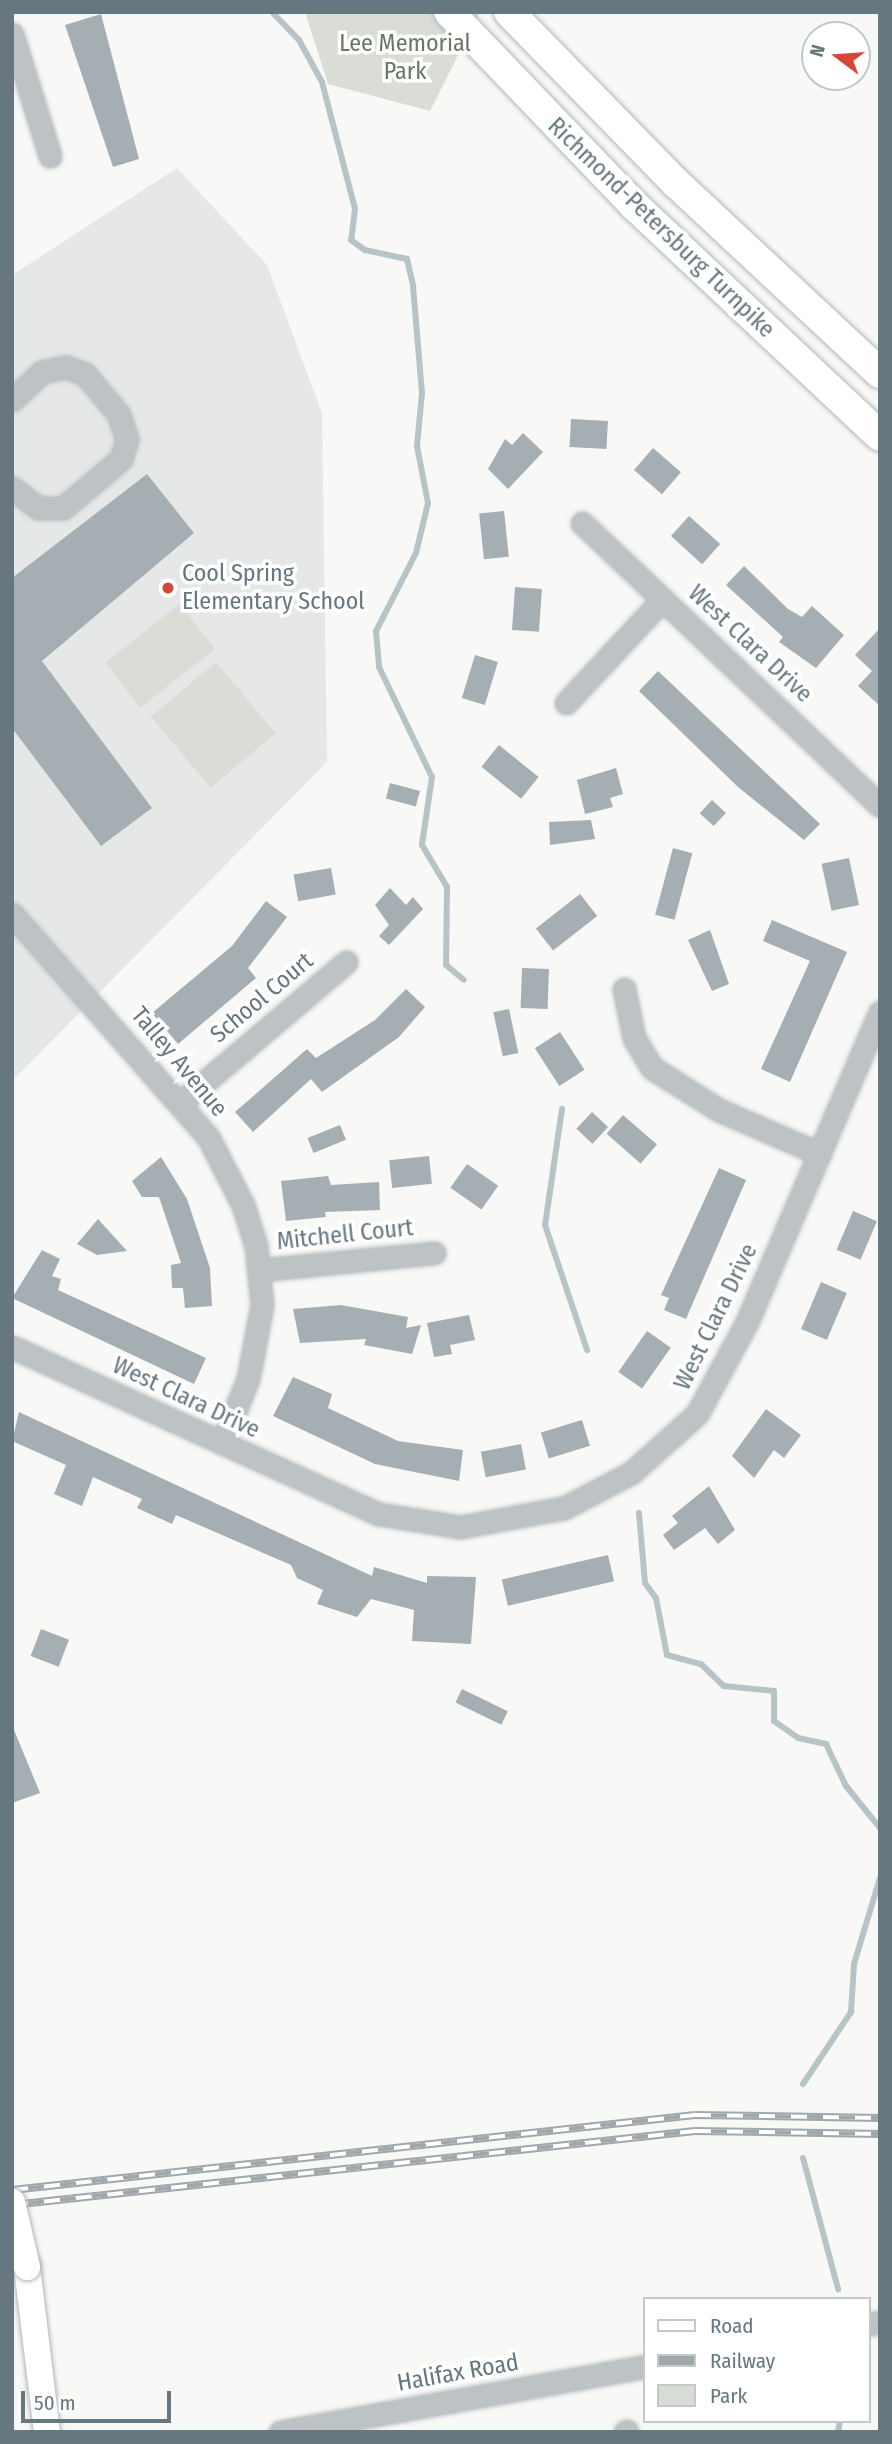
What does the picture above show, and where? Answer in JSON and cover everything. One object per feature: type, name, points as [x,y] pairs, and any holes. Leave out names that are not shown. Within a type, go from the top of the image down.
[{"type":"highway","name":"Richmond-Petersburg Turnpike","points":[[449,12],[634,205],[880,436]]},
{"type":"highway","name":"Richmond-Petersburg Turnpike","points":[[509,12],[676,183],[880,373]]},
{"type":"main road","points":[[12,2202],[27,2267],[47,2432]]},
{"type":"street","points":[[12,34],[50,156]]},
{"type":"street","points":[[12,400],[42,372],[66,367],[85,374],[119,415],[127,439],[121,459],[63,508],[38,508],[12,488]]},
{"type":"street","name":"West Clara Drive","points":[[582,523],[880,806]]},
{"type":"street","points":[[566,703],[663,600]]},
{"type":"street","name":"Talley Avenue","points":[[12,914],[180,1103],[225,1166],[260,1270]]},
{"type":"street","name":"School Court","points":[[180,1103],[346,962]]},
{"type":"street","points":[[624,989],[634,1038],[652,1068],[719,1110],[820,1154]]},
{"type":"street","name":"West Clara Drive","points":[[12,1347],[346,1503],[419,1523],[492,1526],[601,1492],[697,1413],[747,1322],[880,1012]]},
{"type":"street","name":"Mitchell Court","points":[[260,1270],[434,1253]]},
{"type":"street","points":[[222,1443],[258,1341],[260,1270]]},
{"type":"street","name":"Halifax Road","points":[[280,2432],[644,2366]]},
{"type":"shaded area","name":"Cool Spring Elementary School","points":[[177,168],[267,265],[322,413],[327,762],[12,1081],[12,275]]},
{"type":"green space","name":"Lee Memorial Park","points":[[305,12],[480,12],[430,111],[328,84]]},
{"type":"green space","points":[[180,604],[215,649],[140,707],[105,662]]},
{"type":"green space","points":[[216,662],[276,733],[211,788],[151,717]]},
{"type":"building","points":[[101,14],[139,159],[113,167],[65,25]]},
{"type":"building","points":[[571,419],[608,421],[606,449],[570,447]]},
{"type":"building","points":[[523,433],[543,452],[508,489],[488,469],[505,439],[512,445]]},
{"type":"building","points":[[653,448],[681,472],[662,494],[634,470]]},
{"type":"building","points":[[147,474],[194,533],[42,661],[152,808],[101,846],[12,728],[12,578]]},
{"type":"building","points":[[504,511],[509,557],[484,559],[479,514]]},
{"type":"building","points":[[689,516],[720,544],[702,564],[671,536]]},
{"type":"building","points":[[744,566],[788,609],[802,617],[812,606],[844,635],[816,668],[779,642],[783,637],[726,585]]},
{"type":"building","points":[[515,587],[542,589],[539,632],[512,630]]},
{"type":"building","points":[[880,628],[880,706],[858,686],[872,671],[855,655]]},
{"type":"building","points":[[475,655],[498,662],[485,705],[462,698]]},
{"type":"building","points":[[658,671],[820,824],[804,840],[738,787],[639,691]]},
{"type":"building","points":[[499,745],[539,777],[521,799],[481,767]]},
{"type":"building","points":[[616,768],[623,794],[610,798],[613,807],[585,814],[577,780]]},
{"type":"building","points":[[390,783],[420,791],[416,806],[386,798]]},
{"type":"building","points":[[712,800],[726,813],[714,826],[700,813]]},
{"type":"building","points":[[591,820],[595,839],[550,845],[549,822]]},
{"type":"building","points":[[673,848],[692,853],[674,920],[655,915]]},
{"type":"building","points":[[849,858],[859,905],[832,911],[822,864]]},
{"type":"building","points":[[331,868],[336,895],[298,901],[294,875]]},
{"type":"building","points":[[390,888],[406,905],[413,897],[423,909],[389,945],[379,936],[389,925],[375,905]]},
{"type":"building","points":[[580,894],[597,916],[553,951],[536,928]]},
{"type":"building","points":[[266,901],[287,917],[248,968],[256,978],[178,1044],[152,1013],[232,946]]},
{"type":"building","points":[[772,920],[847,952],[790,1082],[761,1069],[810,961],[763,941]]},
{"type":"building","points":[[710,930],[729,984],[712,991],[688,940]]},
{"type":"building","points":[[522,968],[549,969],[548,1009],[521,1008]]},
{"type":"building","points":[[406,989],[425,1007],[399,1037],[322,1092],[311,1079],[253,1132],[235,1112],[307,1049],[316,1058],[375,1020]]},
{"type":"building","points":[[509,1009],[518,1053],[503,1056],[493,1012]]},
{"type":"building","points":[[560,1032],[585,1070],[559,1086],[535,1048]]},
{"type":"building","points":[[592,1112],[608,1127],[592,1144],[576,1129]]},
{"type":"building","points":[[623,1115],[657,1145],[641,1163],[607,1134]]},
{"type":"building","points":[[340,1125],[346,1140],[314,1153],[308,1138]]},
{"type":"building","points":[[429,1156],[432,1184],[392,1188],[389,1160]]},
{"type":"building","points":[[161,1157],[187,1199],[210,1268],[212,1306],[185,1308],[183,1288],[172,1288],[171,1265],[181,1263],[159,1197],[142,1197],[132,1181]]},
{"type":"building","points":[[467,1164],[498,1186],[481,1210],[450,1188]]},
{"type":"building","points":[[719,1168],[746,1180],[686,1319],[664,1310],[669,1298],[661,1295]]},
{"type":"building","points":[[328,1176],[331,1185],[379,1182],[380,1210],[325,1212],[326,1217],[286,1221],[281,1181]]},
{"type":"building","points":[[853,1211],[877,1221],[861,1260],[837,1250]]},
{"type":"building","points":[[98,1219],[127,1251],[97,1255],[77,1244]]},
{"type":"building","points":[[42,1250],[60,1259],[52,1276],[61,1279],[58,1290],[206,1358],[194,1384],[12,1298]]},
{"type":"building","points":[[821,1282],[847,1293],[827,1340],[801,1329]]},
{"type":"building","points":[[341,1305],[408,1317],[406,1328],[421,1325],[412,1354],[364,1345],[366,1339],[300,1343],[293,1309]]},
{"type":"building","points":[[469,1315],[475,1340],[450,1345],[452,1354],[434,1357],[427,1323]]},
{"type":"building","points":[[647,1331],[671,1348],[642,1389],[618,1372]]},
{"type":"building","points":[[293,1377],[332,1394],[328,1408],[398,1441],[463,1450],[459,1481],[375,1464],[273,1416]]},
{"type":"building","points":[[766,1409],[801,1435],[784,1458],[774,1450],[754,1478],[732,1456]]},
{"type":"building","points":[[19,1412],[372,1576],[374,1567],[427,1583],[427,1576],[476,1577],[471,1644],[412,1641],[414,1610],[371,1599],[357,1617],[317,1604],[323,1590],[297,1578],[291,1565],[176,1515],[172,1524],[137,1508],[142,1499],[93,1477],[82,1506],[54,1494],[66,1465],[12,1441]]},
{"type":"building","points":[[582,1420],[590,1446],[549,1458],[541,1433]]},
{"type":"building","points":[[521,1444],[526,1470],[486,1477],[481,1452]]},
{"type":"building","points":[[709,1486],[735,1530],[718,1544],[705,1528],[674,1550],[663,1535],[678,1523],[672,1516]]},
{"type":"building","points":[[608,1555],[614,1581],[508,1606],[502,1580]]},
{"type":"building","points":[[41,1629],[69,1640],[59,1667],[31,1656]]},
{"type":"building","points":[[462,1689],[508,1711],[501,1725],[455,1702]]},
{"type":"building","points":[[12,1725],[40,1793],[12,1803]]},
{"type":"waterway","points":[[272,12],[299,40],[322,82],[355,209],[351,240],[365,250],[407,259],[413,286],[422,393],[417,446],[428,503],[416,553],[376,631],[379,667],[432,777],[422,845],[447,887],[446,965],[464,980]]},
{"type":"waterway","points":[[562,1109],[545,1225],[587,1350]]},
{"type":"waterway","points":[[639,1513],[645,1583],[656,1598],[667,1655],[701,1664],[724,1686],[774,1691],[774,1721],[798,1738],[826,1744],[846,1786],[880,1828]]},
{"type":"waterway","points":[[803,2084],[851,2012],[854,1964],[880,1878]]},
{"type":"waterway","points":[[803,2158],[838,2289]]},
{"type":"waterway","points":[[838,2432],[840,2423]]},
{"type":"railway","points":[[12,2190],[695,2115],[880,2118]]},
{"type":"railway","points":[[12,2205],[695,2131],[880,2134]]},
{"type":"place","name":"Cool Spring Elementary School","points":[[168,588]]}]
